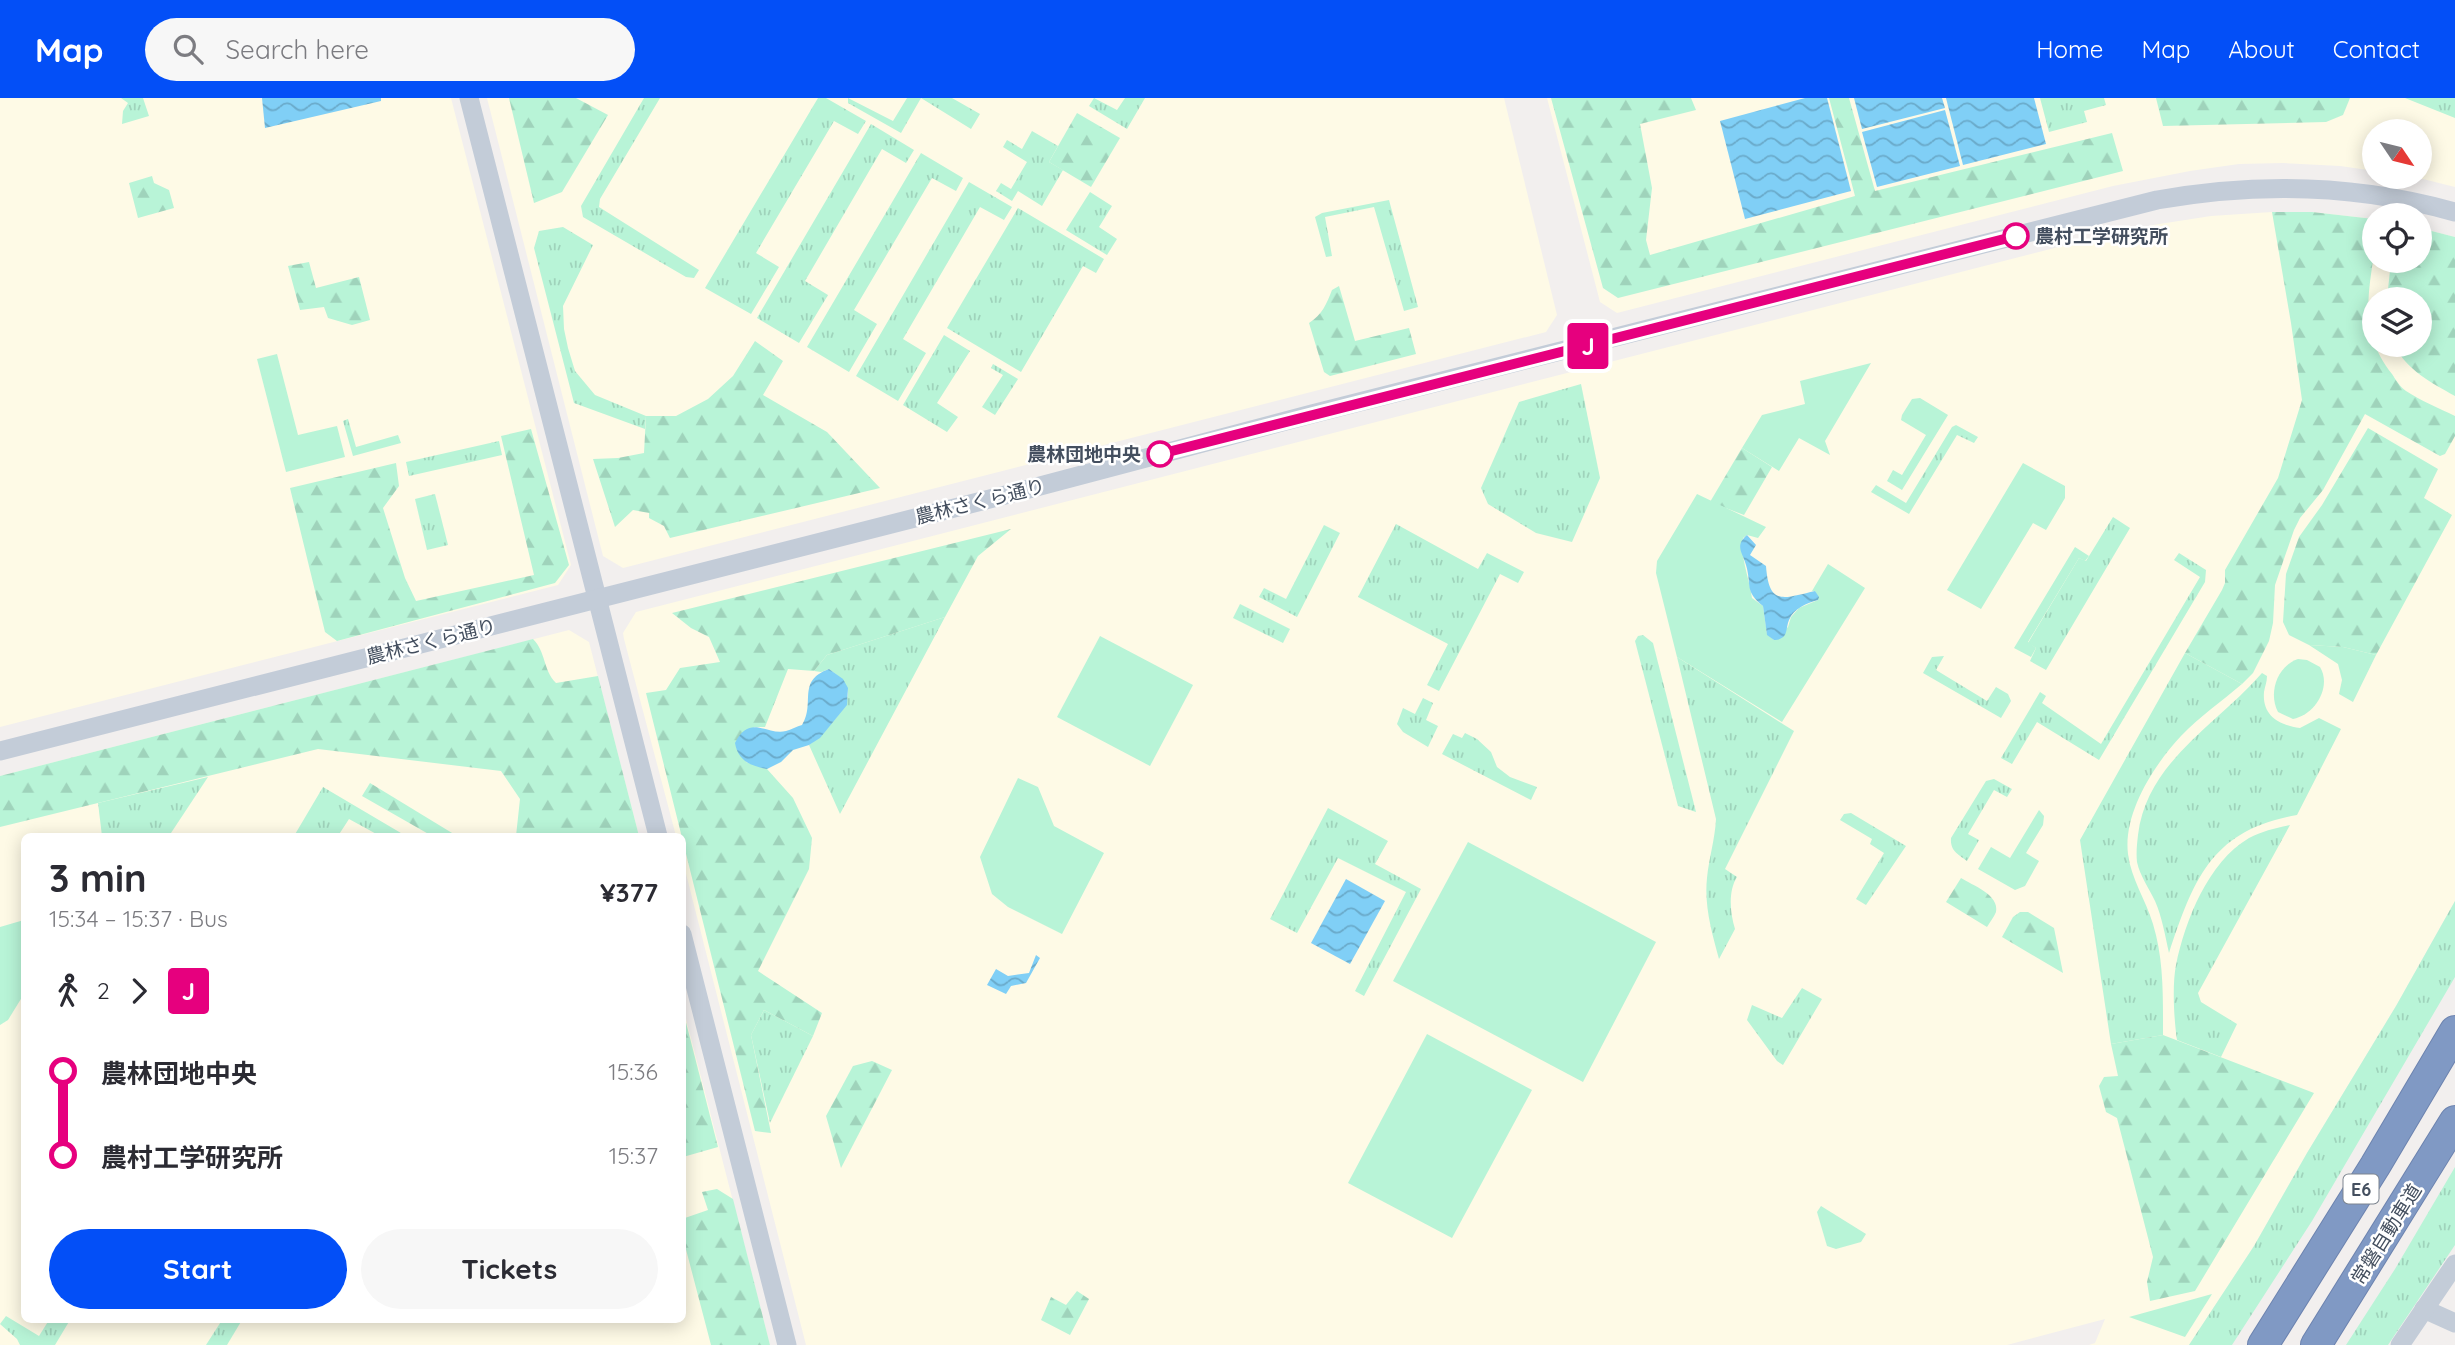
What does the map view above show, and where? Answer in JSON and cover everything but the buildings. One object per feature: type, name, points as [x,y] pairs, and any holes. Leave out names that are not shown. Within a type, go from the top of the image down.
[{"type":"highway","name":"E6","points":[[2263,1345],[2375,1166],[2455,1031]]},
{"type":"highway","name":"常磐自動車道","points":[[2316,1345],[2455,1121]]},
{"type":"street","points":[[469,98],[657,833]]},
{"type":"street","name":"農林さくら通り","points":[[0,751],[2157,200],[2250,188],[2307,188],[2381,195],[2417,201],[2455,212]]},
{"type":"street","points":[[686,950],[787,1345]]},
{"type":"street","points":[[2400,1345],[2455,1264]]},
{"type":"street","points":[[2424,1309],[2455,1323]]},
{"type":"shaded area","points":[[0,98],[451,98],[571,565],[558,585],[0,727]]},
{"type":"shaded area","points":[[487,98],[1504,98],[1557,315],[1546,332],[623,568],[603,556]]},
{"type":"shaded area","points":[[1547,98],[2455,98],[2455,187],[2432,181],[2432,119],[2362,119],[2362,169],[2283,163],[2239,164],[2190,171],[2113,186],[1617,313],[1600,302]]},
{"type":"shaded area","points":[[2312,212],[2362,218],[2362,273],[2432,273],[2432,231],[2455,237],[2455,901],[2254,1246],[2189,1345],[2089,1345],[2095,1343],[2105,1319],[2007,1345],[806,1345],[686,874],[686,833],[675,833],[624,639],[623,633],[636,612],[2066,245],[2153,225],[2211,216]]},
{"type":"shaded area","points":[[569,630],[589,642],[638,833],[21,833],[21,1323],[686,1323],[686,1019],[770,1345],[0,1345],[0,776]]},
{"type":"green space","points":[[121,98],[143,98],[149,116],[122,124],[123,111],[128,103]]},
{"type":"green space","points":[[509,98],[576,98],[608,115],[562,192],[534,203]]},
{"type":"green space","points":[[644,98],[660,98],[600,199],[599,207],[699,270],[694,278],[686,277],[583,217],[581,206]]},
{"type":"green space","points":[[818,98],[826,98],[866,121],[858,134],[834,121],[756,253],[779,267],[751,314],[705,288]]},
{"type":"green space","points":[[848,98],[893,121],[907,98],[921,98],[901,133],[848,103]]},
{"type":"green space","points":[[921,98],[952,98],[980,114],[971,129]]},
{"type":"green space","points":[[1094,98],[1117,110],[1125,98],[1145,98],[1127,129],[1089,106]]},
{"type":"green space","points":[[1551,98],[1691,98],[1696,110],[1640,124],[1652,188],[1646,240],[1650,255],[1855,196],[1829,98],[1849,98],[1875,191],[2112,133],[2123,171],[1618,298],[1603,288]]},
{"type":"green space","points":[[2040,98],[2104,98],[2106,105],[2084,111],[2087,122],[2049,132]]},
{"type":"green space","points":[[2156,98],[2350,98],[2343,115],[2326,122],[2163,126]]},
{"type":"green space","points":[[2405,98],[2455,98],[2455,118]]},
{"type":"green space","points":[[1077,113],[1120,138],[1091,187],[1049,162]]},
{"type":"green space","points":[[871,124],[914,150],[906,163],[882,149],[805,281],[828,295],[799,343],[757,318]]},
{"type":"green space","points":[[1032,131],[1058,146],[1049,162],[1063,170],[1042,206],[1018,191],[1012,201],[996,191],[1001,183],[1011,189],[1027,162],[1003,147],[1007,140],[1022,149]]},
{"type":"green space","points":[[921,153],[963,178],[956,191],[932,178],[854,310],[877,324],[849,372],[807,347]]},
{"type":"green space","points":[[152,176],[154,183],[169,190],[174,208],[138,218],[129,183]]},
{"type":"green space","points":[[969,182],[1012,207],[1004,220],[980,207],[903,339],[926,353],[898,401],[856,376]]},
{"type":"green space","points":[[1090,192],[1112,206],[1099,227],[1117,239],[1107,255],[1066,230]]},
{"type":"green space","points":[[1389,200],[1418,307],[1404,311],[1374,207],[1325,217],[1332,256],[1326,257],[1315,217],[1322,213]]},
{"type":"green space","points":[[1018,208],[1104,259],[1096,273],[1083,266],[1021,372],[947,328]]},
{"type":"green space","points":[[2272,212],[2312,212],[2362,218],[2362,273],[2372,273],[2370,287],[2362,287],[2362,357],[2381,357],[2404,389],[2455,416],[2455,436],[2445,454],[2440,456],[2365,414],[2323,490],[2300,518],[2294,530],[2275,585],[2269,641],[2253,673],[2242,684],[2185,653],[2222,590],[2225,570],[2278,478],[2302,400]]},
{"type":"green space","points":[[563,227],[593,245],[563,306],[564,329],[575,371],[595,395],[646,416],[645,429],[574,403],[534,248],[539,231]]},
{"type":"green space","points":[[2432,231],[2455,237],[2455,396],[2428,381],[2402,357],[2432,357],[2432,287],[2388,287],[2390,273],[2432,273]]},
{"type":"green space","points":[[309,262],[316,288],[359,277],[370,320],[352,325],[328,318],[324,307],[300,310],[288,266]]},
{"type":"green space","points":[[1339,286],[1355,341],[1409,328],[1416,354],[1330,376],[1324,372],[1309,323],[1321,312],[1332,290]]},
{"type":"green space","points":[[944,335],[970,351],[937,403],[958,417],[947,432],[903,405]]},
{"type":"green space","points":[[755,341],[783,361],[763,395],[827,432],[880,488],[670,538],[664,526],[649,518],[649,513],[633,510],[615,527],[593,459],[644,453],[646,416],[676,416],[708,399],[733,376]]},
{"type":"green space","points":[[277,354],[298,435],[337,426],[345,457],[286,472],[257,359]]},
{"type":"green space","points":[[1871,363],[1825,441],[1830,455],[1799,438],[1779,471],[1742,448],[1762,415],[1805,404],[1800,381]]},
{"type":"green space","points":[[993,364],[1018,379],[995,415],[982,407],[1003,375],[991,368]]},
{"type":"green space","points":[[1581,384],[1600,478],[1572,542],[1536,533],[1488,504],[1481,488],[1519,402]]},
{"type":"green space","points":[[1920,398],[1948,415],[1902,490],[1887,481],[1893,470],[1902,475],[1926,435],[1901,420],[1912,399]]},
{"type":"green space","points":[[348,419],[356,447],[398,435],[401,443],[353,456],[343,421]]},
{"type":"green space","points":[[1956,425],[1978,437],[1974,443],[1957,435],[1909,514],[1871,492],[1876,485],[1906,503],[1952,427]]},
{"type":"green space","points":[[2368,428],[2438,469],[2424,498],[2452,515],[2376,655],[2343,647],[2309,645],[2289,635],[2283,622],[2286,574],[2299,537],[2322,505]]},
{"type":"green space","points":[[531,429],[569,565],[555,583],[337,641],[325,632],[290,488],[396,463],[399,486],[383,508],[405,578],[416,601],[534,575],[501,436]]},
{"type":"green space","points":[[499,441],[502,455],[409,476],[406,462]]},
{"type":"green space","points":[[1742,448],[1772,467],[1744,515],[1710,502]]},
{"type":"green space","points":[[2023,463],[2065,486],[2065,498],[2046,530],[2033,523],[1981,609],[1947,590]]},
{"type":"green space","points":[[435,494],[448,545],[427,550],[415,499]]},
{"type":"green space","points":[[1697,494],[1766,527],[1758,538],[1747,535],[1743,538],[1743,552],[1752,598],[1763,606],[1767,634],[1774,640],[1788,627],[1791,617],[1799,608],[1818,600],[1815,591],[1812,591],[1828,564],[1865,588],[1782,722],[1677,657],[1656,573],[1657,561]]},
{"type":"green space","points":[[2113,517],[2130,528],[2046,670],[2030,661],[2036,648],[2028,643],[2079,558],[2086,561]]},
{"type":"green space","points":[[1396,524],[1478,569],[1487,553],[1524,572],[1518,583],[1500,574],[1439,691],[1427,685],[1448,644],[1358,597]]},
{"type":"green space","points":[[1324,525],[1340,533],[1297,617],[1259,597],[1264,588],[1286,599]]},
{"type":"green space","points":[[1011,529],[978,556],[945,617],[827,655],[814,671],[788,669],[765,727],[754,727],[746,762],[767,769],[793,798],[812,838],[809,869],[758,971],[822,1013],[813,1036],[764,1010],[751,1035],[771,1133],[755,1131],[686,854],[686,833],[681,833],[646,693],[666,690],[680,668],[720,662],[709,637],[691,628],[672,613]]},
{"type":"green space","points":[[2075,547],[2089,556],[2085,561],[2079,558],[2028,642],[2036,648],[2031,657],[2014,648]]},
{"type":"green space","points":[[2179,553],[2206,570],[2205,582],[2099,760],[2037,722],[2012,764],[2001,758],[2040,692],[2046,696],[2042,703],[2101,744],[2200,577],[2174,560]]},
{"type":"green space","points":[[1240,604],[1290,629],[1283,643],[1233,618]]},
{"type":"green space","points":[[945,617],[840,814],[809,745],[842,710],[848,691],[842,680],[829,669],[814,671],[827,655]]},
{"type":"green space","points":[[1643,635],[1653,643],[1696,812],[1678,806],[1635,641],[1638,636]]},
{"type":"green space","points":[[1100,636],[1193,685],[1150,766],[1057,717]]},
{"type":"green space","points":[[533,639],[556,683],[598,676],[638,833],[516,833],[520,799],[501,771],[318,749],[0,827],[0,776]]},
{"type":"green space","points":[[2309,645],[2343,647],[2376,655],[2353,702],[2339,694],[2342,680],[2338,664]]},
{"type":"green space","points":[[2185,653],[2242,684],[2181,736],[2151,775],[2135,806],[2130,822],[2128,854],[2157,938],[2162,979],[2163,1035],[2111,1044],[2080,840]]},
{"type":"green space","points":[[1944,656],[1936,670],[1987,701],[1996,687],[2008,694],[2011,701],[2001,718],[1923,673],[1932,657]]},
{"type":"green space","points":[[1677,657],[1794,731],[1725,869],[1737,877],[1731,902],[1735,929],[1719,959],[1709,919],[1706,888],[1716,819]]},
{"type":"green space","points":[[2298,659],[2307,660],[2320,667],[2324,683],[2323,691],[2314,706],[2293,719],[2278,712],[2274,689],[2280,674]]},
{"type":"green space","points":[[2262,673],[2267,676],[2264,700],[2273,718],[2300,728],[2319,718],[2341,729],[2297,815],[2268,822],[2245,832],[2226,845],[2210,862],[2188,902],[2169,953],[2157,907],[2137,862],[2138,835],[2144,809],[2169,765]]},
{"type":"green space","points":[[1423,698],[1433,703],[1426,720],[1438,726],[1428,747],[1403,732],[1397,724],[1403,708],[1415,714]]},
{"type":"green space","points":[[1465,733],[1477,739],[1491,752],[1497,767],[1510,777],[1537,787],[1531,800],[1442,754],[1453,734],[1462,738]]},
{"type":"green space","points":[[208,777],[171,833],[102,833],[98,803]]},
{"type":"green space","points":[[1018,778],[1038,787],[1054,826],[1104,853],[1062,934],[1008,907],[992,894],[980,857]]},
{"type":"green space","points":[[1994,779],[2012,789],[2007,797],[1994,790],[1968,834],[1979,840],[1967,861],[1953,849],[1951,838],[1986,781]]},
{"type":"green space","points":[[370,783],[452,833],[427,833],[362,796]]},
{"type":"green space","points":[[323,787],[401,833],[375,833],[349,819],[340,833],[296,833]]},
{"type":"green space","points":[[1328,808],[1388,841],[1375,864],[1421,889],[1364,996],[1355,991],[1406,892],[1338,858],[1297,933],[1270,919]]},
{"type":"green space","points":[[2039,810],[2044,816],[2043,825],[2026,853],[2039,861],[2025,886],[2015,890],[1978,869],[1991,847],[2010,858]]},
{"type":"green space","points":[[1851,813],[1906,846],[1866,905],[1856,899],[1884,853],[1870,844],[1872,839],[1840,820],[1844,814]]},
{"type":"green space","points":[[2290,825],[2198,993],[2201,1002],[2237,1024],[2221,1057],[2177,1040],[2174,1002],[2176,965],[2185,930],[2200,894],[2210,877],[2234,849],[2249,838]]},
{"type":"green space","points":[[1468,842],[1656,942],[1583,1082],[1393,981]]},
{"type":"green space","points":[[1961,878],[1994,900],[1996,912],[1987,927],[1946,902]]},
{"type":"green space","points":[[2455,901],[2455,977],[2312,1221],[2232,1345],[2189,1345],[2254,1246]]},
{"type":"green space","points":[[2020,912],[2028,912],[2054,928],[2063,973],[2002,937],[2013,917]]},
{"type":"green space","points":[[21,921],[21,999],[8,1020],[0,1025],[0,927]]},
{"type":"green space","points":[[1802,988],[1822,999],[1783,1065],[1777,1061],[1747,1020],[1752,1005],[1782,1018]]},
{"type":"green space","points":[[764,1010],[813,1036],[770,1123],[751,1035]]},
{"type":"green space","points":[[686,1023],[718,1147],[686,1156]]},
{"type":"green space","points":[[1427,1034],[1532,1090],[1452,1238],[1348,1183]]},
{"type":"green space","points":[[2163,1035],[2314,1093],[2195,1291],[2150,1301],[2147,1282],[2153,1257],[2117,1118],[2106,1112],[2099,1086],[2104,1077],[2118,1076],[2111,1044]]},
{"type":"green space","points":[[872,1061],[892,1070],[841,1168],[826,1116],[853,1066]]},
{"type":"green space","points":[[2455,1167],[2455,1245],[2388,1345],[2346,1345],[2395,1269]]},
{"type":"green space","points":[[717,1189],[733,1199],[770,1345],[711,1345],[686,1249],[686,1218],[708,1210],[702,1192]]},
{"type":"green space","points":[[1821,1206],[1866,1234],[1861,1242],[1836,1249],[1827,1246],[1817,1212]]},
{"type":"green space","points":[[1077,1291],[1089,1299],[1070,1335],[1041,1320],[1051,1297],[1066,1305]]},
{"type":"green space","points":[[2212,1294],[2185,1337],[2129,1317]]},
{"type":"green space","points":[[6,1316],[39,1336],[47,1323],[68,1323],[55,1345],[20,1345],[0,1324]]},
{"type":"green space","points":[[220,1323],[240,1323],[227,1345],[206,1345]]},
{"type":"water","points":[[262,98],[381,98],[381,101],[265,128]]},
{"type":"water","points":[[1805,98],[1827,98],[1851,191],[1745,219],[1720,121]]},
{"type":"water","points":[[1854,98],[1942,98],[1945,108],[1862,129]]},
{"type":"water","points":[[1946,98],[2034,98],[2046,144],[1963,165]]},
{"type":"water","points":[[1945,110],[1960,166],[1877,187],[1862,132]]},
{"type":"water","points":[[1747,535],[1756,545],[1750,555],[1766,566],[1775,594],[1787,597],[1815,591],[1819,597],[1794,612],[1786,633],[1779,639],[1774,640],[1767,635],[1763,606],[1751,592],[1748,572],[1740,550]]},
{"type":"water","points":[[829,669],[843,679],[848,688],[847,705],[820,738],[793,750],[781,762],[767,769],[742,758],[735,743],[747,729],[753,727],[779,732],[802,725],[806,717],[810,686],[819,674]]},
{"type":"water","points":[[1346,879],[1385,901],[1350,964],[1311,943]]},
{"type":"water","points":[[1036,955],[1040,958],[1026,983],[1011,986],[1006,994],[987,985],[996,969],[1008,976],[1029,973]]},
{"type":"bus line","name":"J","points":[[1160,454],[2016,236]]},
{"type":"place","name":"農村工学研究所","points":[[2016,236]]},
{"type":"place","name":"農林団地中央","points":[[1160,454]]}]
